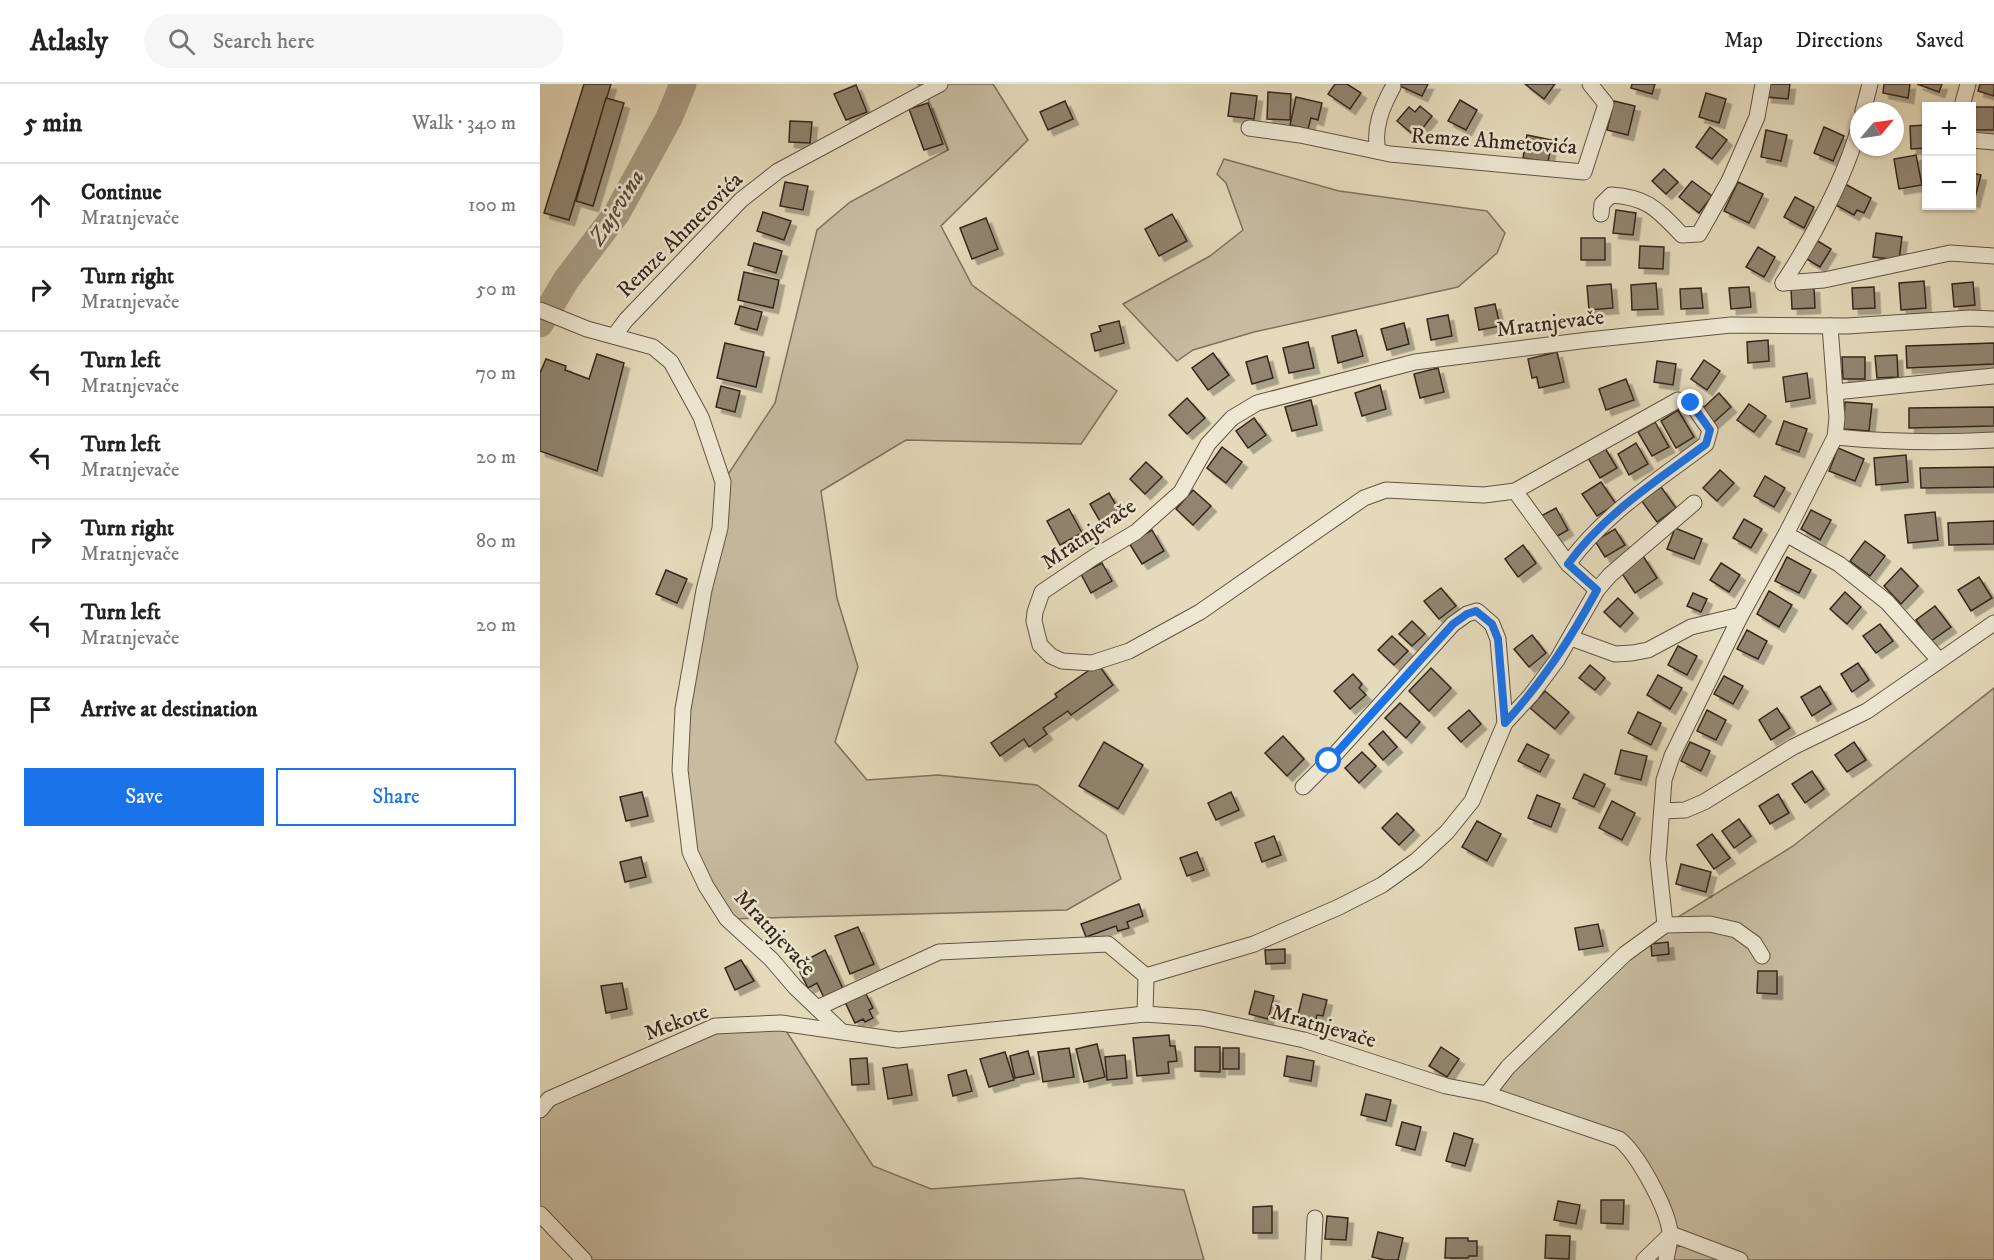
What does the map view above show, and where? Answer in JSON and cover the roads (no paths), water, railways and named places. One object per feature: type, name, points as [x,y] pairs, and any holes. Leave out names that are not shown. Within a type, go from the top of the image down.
[{"type":"street","name":"Remze Ahmetovića","points":[[614,336],[666,277],[741,200],[778,171],[940,84]]},
{"type":"street","name":"Remze Ahmetovića","points":[[1249,128],[1300,135],[1390,154],[1584,172],[1606,104],[1590,84]]},
{"type":"street","points":[[1601,214],[1602,204],[1611,195],[1632,196],[1652,206],[1682,235],[1699,234],[1729,181],[1757,117],[1763,84]]},
{"type":"street","points":[[1865,102],[1870,84]]},
{"type":"street","points":[[1963,102],[1968,84]]},
{"type":"street","name":"Remze Ahmetovića","points":[[1378,151],[1375,138],[1378,124],[1383,104],[1393,87]]},
{"type":"street","points":[[1976,140],[1994,142]]},
{"type":"street","points":[[1850,156],[1800,257],[1783,283],[1824,280],[1950,252],[1994,256]]},
{"type":"street","name":"Mratnjevače","points":[[540,310],[587,329],[653,347],[671,362],[701,417],[723,482],[720,528],[705,590],[683,709],[680,770],[690,852],[706,886],[727,919],[771,959],[841,1031],[898,1040],[1145,1014],[1202,1018],[1304,1040],[1446,1086],[1487,1094],[1619,1139],[1635,1155],[1664,1211],[1671,1234],[1666,1260]]},
{"type":"street","name":"Mratnjevače","points":[[1568,564],[1584,542],[1620,509],[1706,444],[1710,430],[1691,403],[1678,400],[1515,491],[1484,495],[1386,490],[1364,498],[1200,612],[1128,651],[1092,663],[1062,661],[1051,656],[1040,645],[1034,621],[1042,592],[1136,532],[1181,492],[1209,444],[1232,418],[1257,403],[1416,362],[1588,340],[1731,325],[1830,326],[1970,318],[1994,319]]},
{"type":"street","points":[[1665,925],[1658,859],[1664,780],[1672,756],[1741,615],[1786,534],[1835,437],[1837,418],[1830,326]]},
{"type":"street","points":[[1835,392],[1994,376]]},
{"type":"street","points":[[1835,437],[1952,443],[1994,440]]},
{"type":"street","points":[[1515,491],[1568,564],[1597,590]]},
{"type":"street","points":[[1145,1014],[1146,976],[1254,944],[1339,907],[1382,885],[1447,832],[1472,801],[1505,723],[1531,695],[1571,638],[1597,590],[1610,575],[1694,504]]},
{"type":"street","points":[[1786,534],[1839,564],[1887,602],[1939,660]]},
{"type":"street","points":[[1303,787],[1453,624],[1467,614],[1476,611],[1492,624],[1498,639],[1505,723]]},
{"type":"street","points":[[1571,638],[1615,654],[1632,653],[1648,650],[1691,627],[1741,615]]},
{"type":"street","points":[[1662,811],[1685,810],[1704,802],[1793,747],[1867,711],[1994,623]]},
{"type":"street","points":[[1487,1094],[1509,1067],[1625,954],[1665,925],[1710,924],[1737,930],[1754,943],[1762,956]]},
{"type":"street","name":"Mratnjevače","points":[[817,1008],[939,951],[1108,944],[1146,976]]},
{"type":"street","name":"Mekote","points":[[540,1110],[549,1099],[715,1026],[781,1023],[841,1031]]},
{"type":"street","points":[[540,1214],[584,1260]]},
{"type":"street","points":[[1313,1260],[1315,1218]]},
{"type":"street","points":[[1644,1260],[1671,1234],[1740,1260]]},
{"type":"waterway","name":"Zujevina","points":[[540,324],[566,280],[617,213],[669,118],[683,84]]}]
